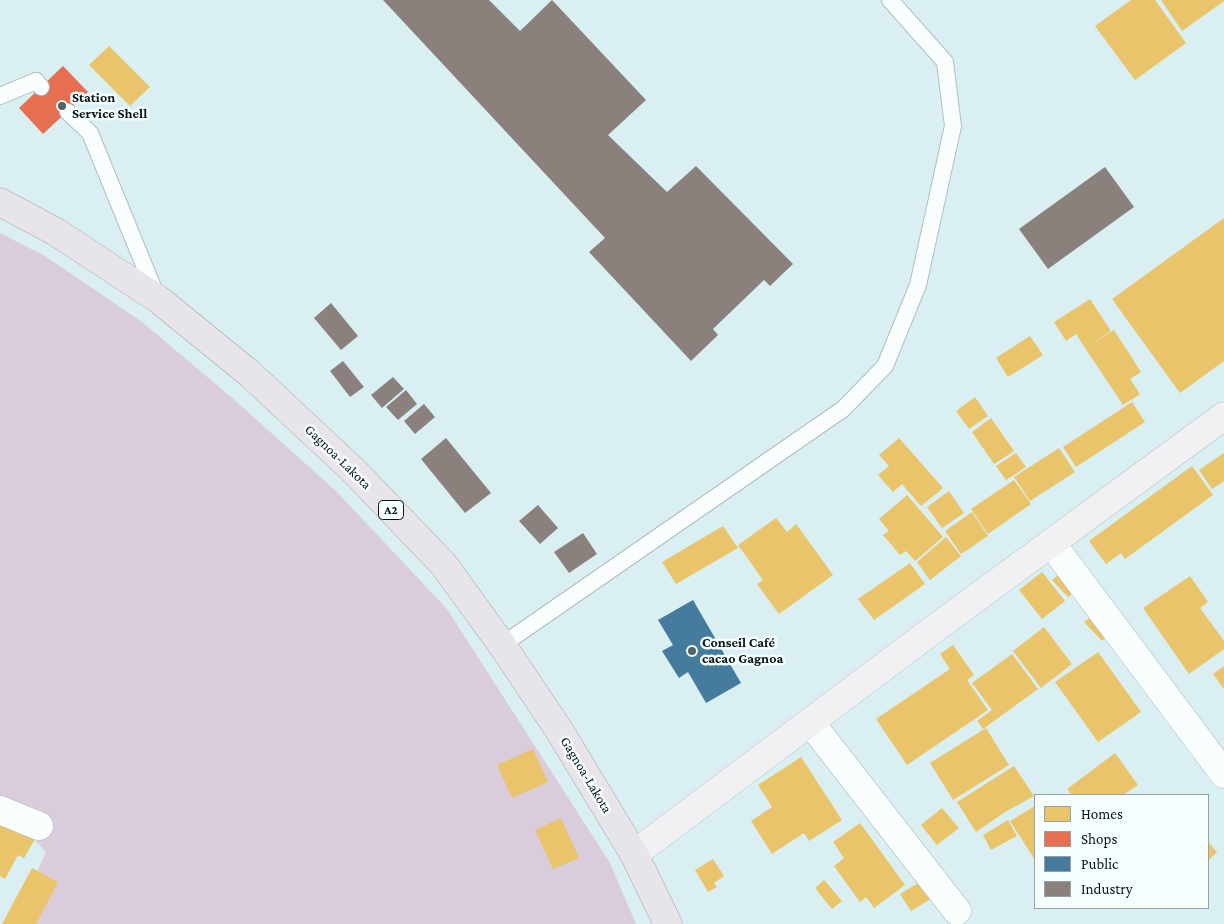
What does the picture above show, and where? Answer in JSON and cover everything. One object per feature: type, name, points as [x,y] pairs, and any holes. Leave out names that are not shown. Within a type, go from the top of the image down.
[{"type":"main road","name":"Gagnoa-Lakota","points":[[0,202],[56,232],[158,299],[249,374],[354,471],[444,565],[502,645],[559,730],[634,854],[668,924]]},
{"type":"street","points":[[634,854],[1224,416]]},
{"type":"street","points":[[1051,543],[1224,774]]},
{"type":"street","points":[[810,722],[957,912]]},
{"type":"street","points":[[0,810],[39,826]]},
{"type":"lane","points":[[502,645],[843,409],[884,366],[918,285],[953,126],[945,62],[890,0]]},
{"type":"lane","points":[[0,96],[36,81],[42,86]]},
{"type":"lane","points":[[68,112],[90,133],[158,299]]},
{"type":"shaded area","points":[[0,233],[45,256],[142,322],[230,396],[336,491],[447,609],[610,863],[636,924],[13,924],[46,852],[0,802]]},
{"type":"building: Homes","points":[[1131,0],[1155,0],[1186,43],[1135,80],[1095,26]]},
{"type":"building: Homes","points":[[1161,0],[1224,0],[1224,1],[1182,31]]},
{"type":"building: Homes","points":[[109,46],[150,87],[130,106],[89,65]]},
{"type":"building: Homes","points":[[1224,218],[1224,361],[1180,393],[1112,299]]},
{"type":"building: Homes","points":[[1090,299],[1111,331],[1085,348],[1076,334],[1066,341],[1054,322]]},
{"type":"building: Homes","points":[[1114,330],[1141,372],[1130,379],[1140,394],[1123,405],[1085,348]]},
{"type":"building: Homes","points":[[1030,336],[1043,355],[1008,377],[996,358]]},
{"type":"building: Homes","points":[[975,397],[988,416],[969,429],[956,411]]},
{"type":"building: Homes","points":[[1132,402],[1145,422],[1076,467],[1063,447]]},
{"type":"building: Homes","points":[[991,418],[1014,451],[994,464],[972,432]]},
{"type":"building: Homes","points":[[899,438],[943,488],[921,506],[902,484],[893,492],[878,475],[889,466],[879,455]]},
{"type":"building: Homes","points":[[1059,448],[1075,472],[1030,501],[1014,477]]},
{"type":"building: Homes","points":[[1016,453],[1026,467],[1006,480],[996,466]]},
{"type":"building: Homes","points":[[1224,453],[1224,481],[1212,489],[1199,470]]},
{"type":"building: Homes","points":[[1192,466],[1213,495],[1125,559],[1121,553],[1106,564],[1089,541]]},
{"type":"building: Homes","points":[[1014,480],[1031,504],[988,534],[971,509]]},
{"type":"building: Homes","points":[[949,491],[964,513],[942,528],[927,507]]},
{"type":"building: Homes","points":[[907,495],[943,537],[915,561],[906,551],[900,555],[883,535],[889,531],[879,519]]},
{"type":"building: Homes","points":[[972,512],[988,536],[961,554],[945,531]]},
{"type":"building: Homes","points":[[776,518],[787,532],[796,524],[833,575],[779,614],[757,584],[763,580],[738,545]]},
{"type":"building: Homes","points":[[723,526],[738,548],[676,584],[662,562]]},
{"type":"building: Homes","points":[[946,537],[961,556],[930,580],[917,562]]},
{"type":"building: Homes","points":[[910,563],[925,584],[874,620],[858,599]]},
{"type":"building: Homes","points":[[1065,569],[1080,587],[1068,597],[1052,580]]},
{"type":"building: Homes","points":[[1042,572],[1065,601],[1042,619],[1019,590]]},
{"type":"building: Homes","points":[[1190,576],[1208,602],[1200,608],[1224,641],[1224,649],[1189,674],[1143,608]]},
{"type":"building: Homes","points":[[1093,615],[1115,630],[1102,641],[1084,622]]},
{"type":"building: Homes","points":[[1044,627],[1072,664],[1041,688],[1013,651]]},
{"type":"building: Homes","points":[[953,645],[974,675],[967,680],[988,710],[907,765],[876,719],[950,669],[940,654]]},
{"type":"building: Homes","points":[[1098,652],[1141,712],[1098,742],[1055,682]]},
{"type":"building: Homes","points":[[1012,654],[1038,689],[983,729],[977,721],[992,710],[972,683]]},
{"type":"building: Homes","points":[[1224,666],[1224,689],[1213,674]]},
{"type":"building: Homes","points":[[986,728],[1009,765],[953,800],[930,763]]},
{"type":"building: Homes","points":[[533,749],[548,782],[512,798],[497,765]]},
{"type":"building: Homes","points":[[1115,753],[1138,785],[1124,794],[1071,794],[1067,789]]},
{"type":"building: Homes","points":[[801,757],[842,820],[809,841],[804,833],[772,854],[751,821],[772,807],[758,785]]},
{"type":"building: Homes","points":[[1014,766],[1034,796],[1005,812],[976,832],[957,802]]},
{"type":"building: Homes","points":[[1034,807],[1034,858],[1010,821]]},
{"type":"building: Homes","points":[[942,808],[959,828],[937,845],[921,825]]},
{"type":"building: Homes","points":[[0,813],[38,834],[24,858],[18,855],[5,879],[0,876]]},
{"type":"building: Homes","points":[[561,818],[579,858],[553,869],[535,830]]},
{"type":"building: Homes","points":[[1008,820],[1017,836],[991,850],[983,835]]},
{"type":"building: Homes","points":[[860,823],[905,885],[874,908],[866,897],[860,902],[834,866],[844,858],[833,842]]},
{"type":"building: Homes","points":[[1209,843],[1217,852],[1209,860]]},
{"type":"building: Homes","points":[[713,859],[724,876],[714,883],[717,887],[708,892],[695,870]]},
{"type":"building: Homes","points":[[32,868],[58,882],[36,924],[2,924]]},
{"type":"building: Homes","points":[[824,880],[842,901],[832,909],[815,888]]},
{"type":"building: Homes","points":[[923,880],[934,897],[911,911],[900,894]]},
{"type":"building: Shops","points":[[63,66],[88,92],[43,134],[19,108]]},
{"type":"building: Public","points":[[693,600],[741,683],[706,703],[688,672],[679,678],[662,651],[673,645],[658,620]]},
{"type":"building: Industry","points":[[383,0],[489,0],[520,31],[552,0],[646,100],[608,135],[667,192],[696,166],[793,264],[770,286],[764,280],[713,329],[718,335],[691,361],[589,252],[605,238]]},
{"type":"building: Industry","points":[[1105,167],[1134,207],[1048,269],[1019,229]]},
{"type":"building: Industry","points":[[331,303],[358,336],[341,350],[314,318]]},
{"type":"building: Industry","points":[[343,361],[364,387],[350,397],[330,371]]},
{"type":"building: Industry","points":[[393,377],[404,389],[382,408],[371,395]]},
{"type":"building: Industry","points":[[406,390],[417,404],[398,420],[386,407]]},
{"type":"building: Industry","points":[[424,404],[435,417],[415,434],[404,421]]},
{"type":"building: Industry","points":[[446,438],[491,493],[465,513],[421,459]]},
{"type":"building: Industry","points":[[538,505],[558,528],[540,544],[519,521]]},
{"type":"building: Industry","points":[[583,533],[597,554],[569,573],[554,552]]},
{"type":"place","name":"Station Service Shell","points":[[62,106]]},
{"type":"place","name":"Conseil Café cacao Gagnoa","points":[[692,651]]}]
